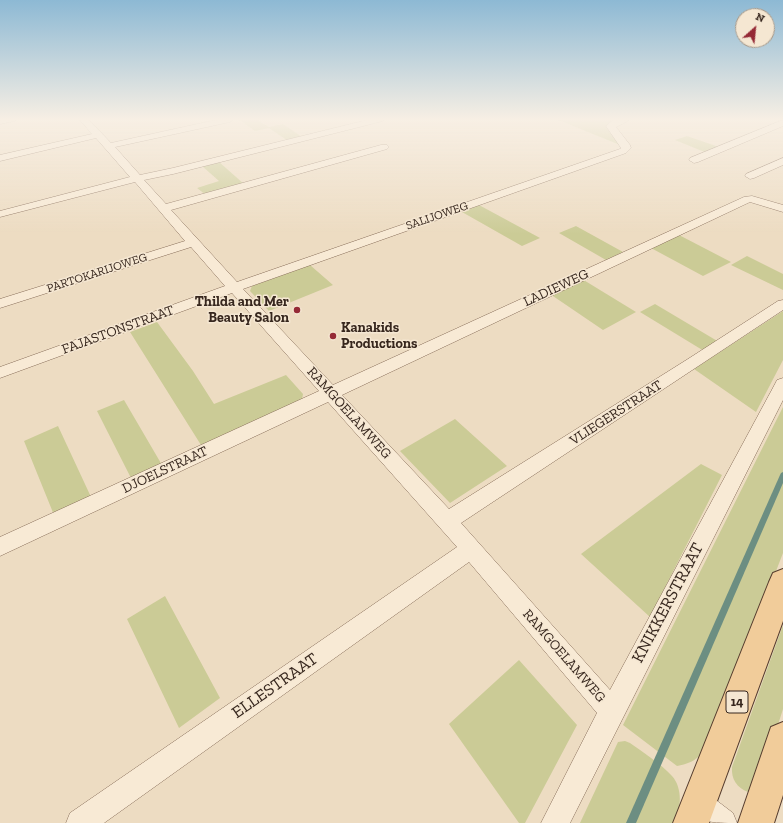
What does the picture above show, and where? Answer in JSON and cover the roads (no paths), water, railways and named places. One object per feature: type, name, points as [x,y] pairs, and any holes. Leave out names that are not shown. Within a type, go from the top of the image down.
[{"type":"main road","name":"14","points":[[694,814],[783,582]]},
{"type":"main road","points":[[756,823],[783,739]]},
{"type":"street","name":"RAMGOELAMWEG","points":[[120,157],[193,242],[447,520],[612,711]]},
{"type":"street","points":[[0,214],[138,178],[226,157]]},
{"type":"street","points":[[164,208],[346,157]]},
{"type":"street","name":"SALIJOWEG","points":[[235,287],[605,157]]},
{"type":"street","points":[[694,160],[700,157]]},
{"type":"street","points":[[750,176],[783,162]]},
{"type":"street","name":"LADIEWEG","points":[[330,393],[748,199],[783,210]]},
{"type":"street","name":"PARTOKARIJOWEG","points":[[0,304],[193,242]]},
{"type":"street","name":"FAJASTONSTRAAT","points":[[0,373],[235,287]]},
{"type":"street","name":"VLIEGERSTRAAT","points":[[447,520],[694,363],[783,304]]},
{"type":"street","name":"KNIKKERSTRAAT","points":[[555,823],[783,384]]},
{"type":"street","name":"DJOELSTRAAT","points":[[0,547],[330,393]]},
{"type":"street","name":"ELLESTRAAT","points":[[80,823],[471,549]]},
{"type":"street","points":[[694,814],[723,823]]},
{"type":"waterway","points":[[631,823],[783,475]]},
{"type":"place","name":"Thilda and Mer Beauty Salon","points":[[297,310]]},
{"type":"place","name":"Kanakids Productions","points":[[333,336]]}]
